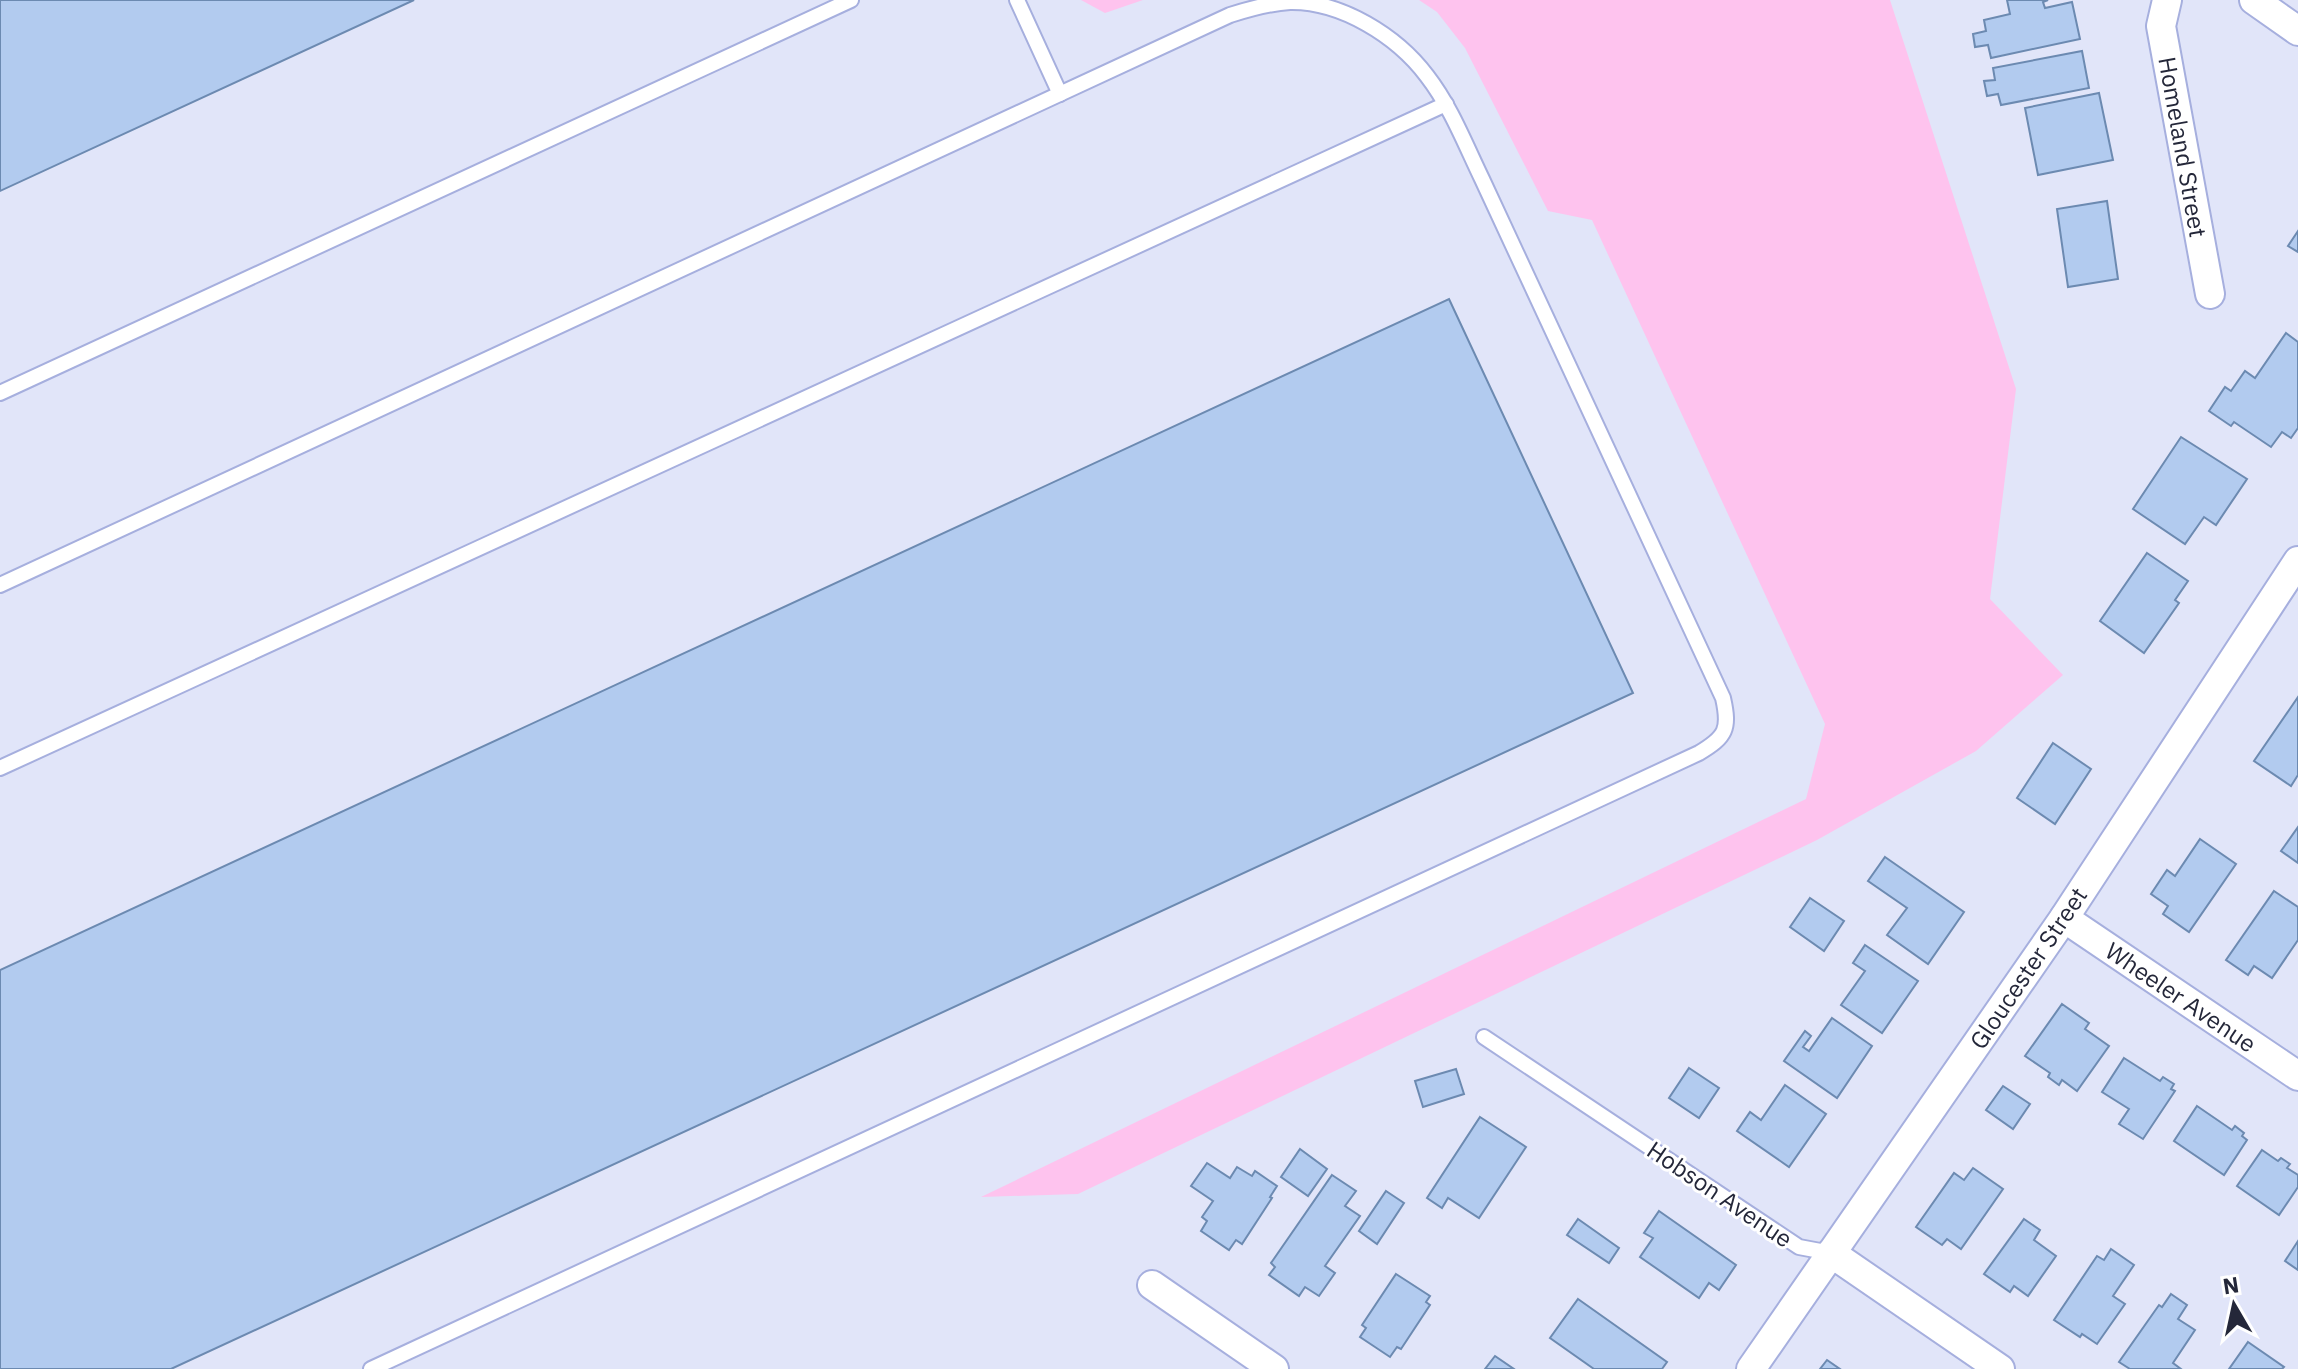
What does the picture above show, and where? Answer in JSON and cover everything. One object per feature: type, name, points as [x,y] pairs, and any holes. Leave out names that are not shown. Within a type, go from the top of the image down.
[{"type":"street","name":"Homeland Street","points":[[2167,0],[2161,26],[2210,294]]},
{"type":"street","points":[[2254,0],[2298,31]]},
{"type":"street","name":"Gloucester Street","points":[[1751,1369],[2064,918],[2296,567]]},
{"type":"street","name":"Wheeler Avenue","points":[[2064,918],[2298,1076]]},
{"type":"street","name":"Hobson Avenue","points":[[1831,1253],[2000,1369]]},
{"type":"street","points":[[1152,1285],[1274,1369]]},
{"type":"lane","points":[[0,393],[851,0]]},
{"type":"lane","points":[[1017,0],[1060,94]]},
{"type":"lane","points":[[0,585],[1230,15],[1291,2],[1320,6],[1348,15],[1377,30],[1405,52],[1446,104],[1723,698],[1727,715],[1725,732],[1699,753],[371,1369]]},
{"type":"lane","points":[[0,768],[1446,104]]},
{"type":"lane","name":"Hobson Avenue","points":[[1484,1037],[1799,1247],[1831,1253]]},
{"type":"shaded area","points":[[1081,0],[1143,0],[1105,13]]},
{"type":"shaded area","points":[[1419,0],[1890,0],[2016,389],[1990,599],[2063,675],[1976,751],[1817,840],[1078,1194],[981,1197],[1806,799],[1825,724],[1592,220],[1548,211],[1465,48],[1437,12]]},
{"type":"building","points":[[0,0],[414,0],[0,191]]},
{"type":"building","points":[[2007,0],[2048,0],[2043,2],[2045,8],[2072,2],[2080,39],[1991,58],[1988,45],[1975,47],[1973,34],[1986,31],[1984,20],[2010,14]]},
{"type":"building","points":[[2082,51],[2089,88],[2001,105],[1998,94],[1987,96],[1984,81],[1995,80],[1993,68]]},
{"type":"building","points":[[2099,93],[2113,160],[2038,175],[2025,108]]},
{"type":"building","points":[[2107,201],[2118,279],[2068,287],[2057,209]]},
{"type":"building","points":[[2298,231],[2298,252],[2288,246]]},
{"type":"building","points":[[1449,299],[1633,693],[171,1369],[0,1369],[0,970]]},
{"type":"building","points":[[2286,333],[2298,342],[2298,428],[2291,438],[2282,432],[2271,447],[2234,422],[2231,426],[2209,411],[2225,387],[2231,391],[2245,371],[2255,378]]},
{"type":"building","points":[[2181,437],[2247,479],[2216,525],[2204,517],[2185,544],[2133,509]]},
{"type":"building","points":[[2147,553],[2188,581],[2175,600],[2179,603],[2144,653],[2100,621]]},
{"type":"building","points":[[2298,697],[2298,775],[2291,786],[2254,761]]},
{"type":"building","points":[[2053,743],[2091,769],[2055,824],[2017,798]]},
{"type":"building","points":[[2298,827],[2298,863],[2281,851]]},
{"type":"building","points":[[2200,839],[2236,864],[2189,932],[2163,914],[2168,906],[2151,894],[2167,870],[2175,876]]},
{"type":"building","points":[[1885,857],[1964,912],[1928,964],[1887,935],[1907,908],[1868,881]]},
{"type":"building","points":[[2274,891],[2298,907],[2298,940],[2272,978],[2254,966],[2248,975],[2226,960]]},
{"type":"building","points":[[1810,898],[1844,921],[1824,951],[1790,927]]},
{"type":"building","points":[[1865,945],[1918,981],[1882,1033],[1841,1005],[1865,971],[1853,963]]},
{"type":"building","points":[[2062,1004],[2089,1023],[2085,1029],[2109,1046],[2077,1091],[2062,1080],[2059,1085],[2048,1077],[2050,1073],[2025,1056]]},
{"type":"building","points":[[1832,1018],[1872,1046],[1837,1098],[1784,1061],[1805,1031],[1811,1036],[1803,1047],[1809,1051]]},
{"type":"building","points":[[2124,1058],[2160,1081],[2163,1077],[2174,1084],[2171,1089],[2175,1091],[2143,1139],[2119,1124],[2129,1109],[2102,1092]]},
{"type":"building","points":[[1689,1068],[1719,1088],[1699,1118],[1669,1098]]},
{"type":"building","points":[[1456,1069],[1464,1094],[1423,1107],[1415,1081]]},
{"type":"building","points":[[1785,1085],[1826,1114],[1789,1167],[1737,1131],[1750,1112],[1761,1120]]},
{"type":"building","points":[[2003,1086],[2030,1104],[2013,1129],[1986,1110]]},
{"type":"building","points":[[2197,1106],[2232,1130],[2235,1126],[2247,1140],[2224,1175],[2174,1141]]},
{"type":"building","points":[[1480,1117],[1526,1147],[1479,1218],[1448,1198],[1442,1208],[1427,1198]]},
{"type":"building","points":[[1300,1149],[1327,1169],[1308,1196],[1281,1177]]},
{"type":"building","points":[[2262,1150],[2278,1161],[2281,1158],[2290,1164],[2287,1168],[2298,1175],[2298,1187],[2279,1215],[2237,1186]]},
{"type":"building","points":[[1207,1163],[1230,1178],[1237,1167],[1252,1176],[1255,1171],[1277,1186],[1242,1244],[1236,1240],[1229,1250],[1201,1231],[1207,1221],[1202,1217],[1213,1201],[1191,1186]]},
{"type":"building","points":[[1973,1168],[2003,1189],[1961,1249],[1947,1239],[1942,1245],[1916,1227],[1954,1173],[1964,1180]]},
{"type":"building","points":[[1332,1175],[1356,1191],[1345,1206],[1360,1216],[1325,1266],[1335,1273],[1319,1296],[1305,1287],[1299,1296],[1269,1275],[1275,1267],[1271,1263]]},
{"type":"building","points":[[1386,1191],[1404,1203],[1377,1244],[1359,1231]]},
{"type":"building","points":[[1659,1211],[1736,1265],[1719,1290],[1709,1283],[1699,1298],[1640,1257],[1653,1238],[1644,1233]]},
{"type":"building","points":[[1578,1219],[1619,1248],[1609,1263],[1567,1235]]},
{"type":"building","points":[[2024,1219],[2040,1230],[2034,1240],[2056,1256],[2028,1296],[2014,1286],[2010,1292],[1984,1274]]},
{"type":"building","points":[[2298,1241],[2298,1270],[2285,1261]]},
{"type":"building","points":[[2111,1249],[2134,1265],[2113,1296],[2125,1304],[2097,1344],[2054,1320],[2097,1256],[2104,1260]]},
{"type":"building","points":[[1396,1274],[1430,1296],[1426,1302],[1430,1305],[1401,1349],[1397,1347],[1390,1357],[1360,1337],[1366,1328],[1362,1325]]},
{"type":"building","points":[[2171,1294],[2187,1305],[2178,1319],[2195,1330],[2173,1363],[2181,1369],[2130,1369],[2119,1362],[2159,1305],[2162,1307]]},
{"type":"building","points":[[1578,1299],[1667,1362],[1662,1369],[1594,1369],[1550,1338]]},
{"type":"building","points":[[2248,1342],[2284,1367],[2229,1369]]},
{"type":"building","points":[[1495,1356],[1514,1369],[1485,1369]]},
{"type":"building","points":[[1827,1360],[1840,1369],[1820,1369]]}]
